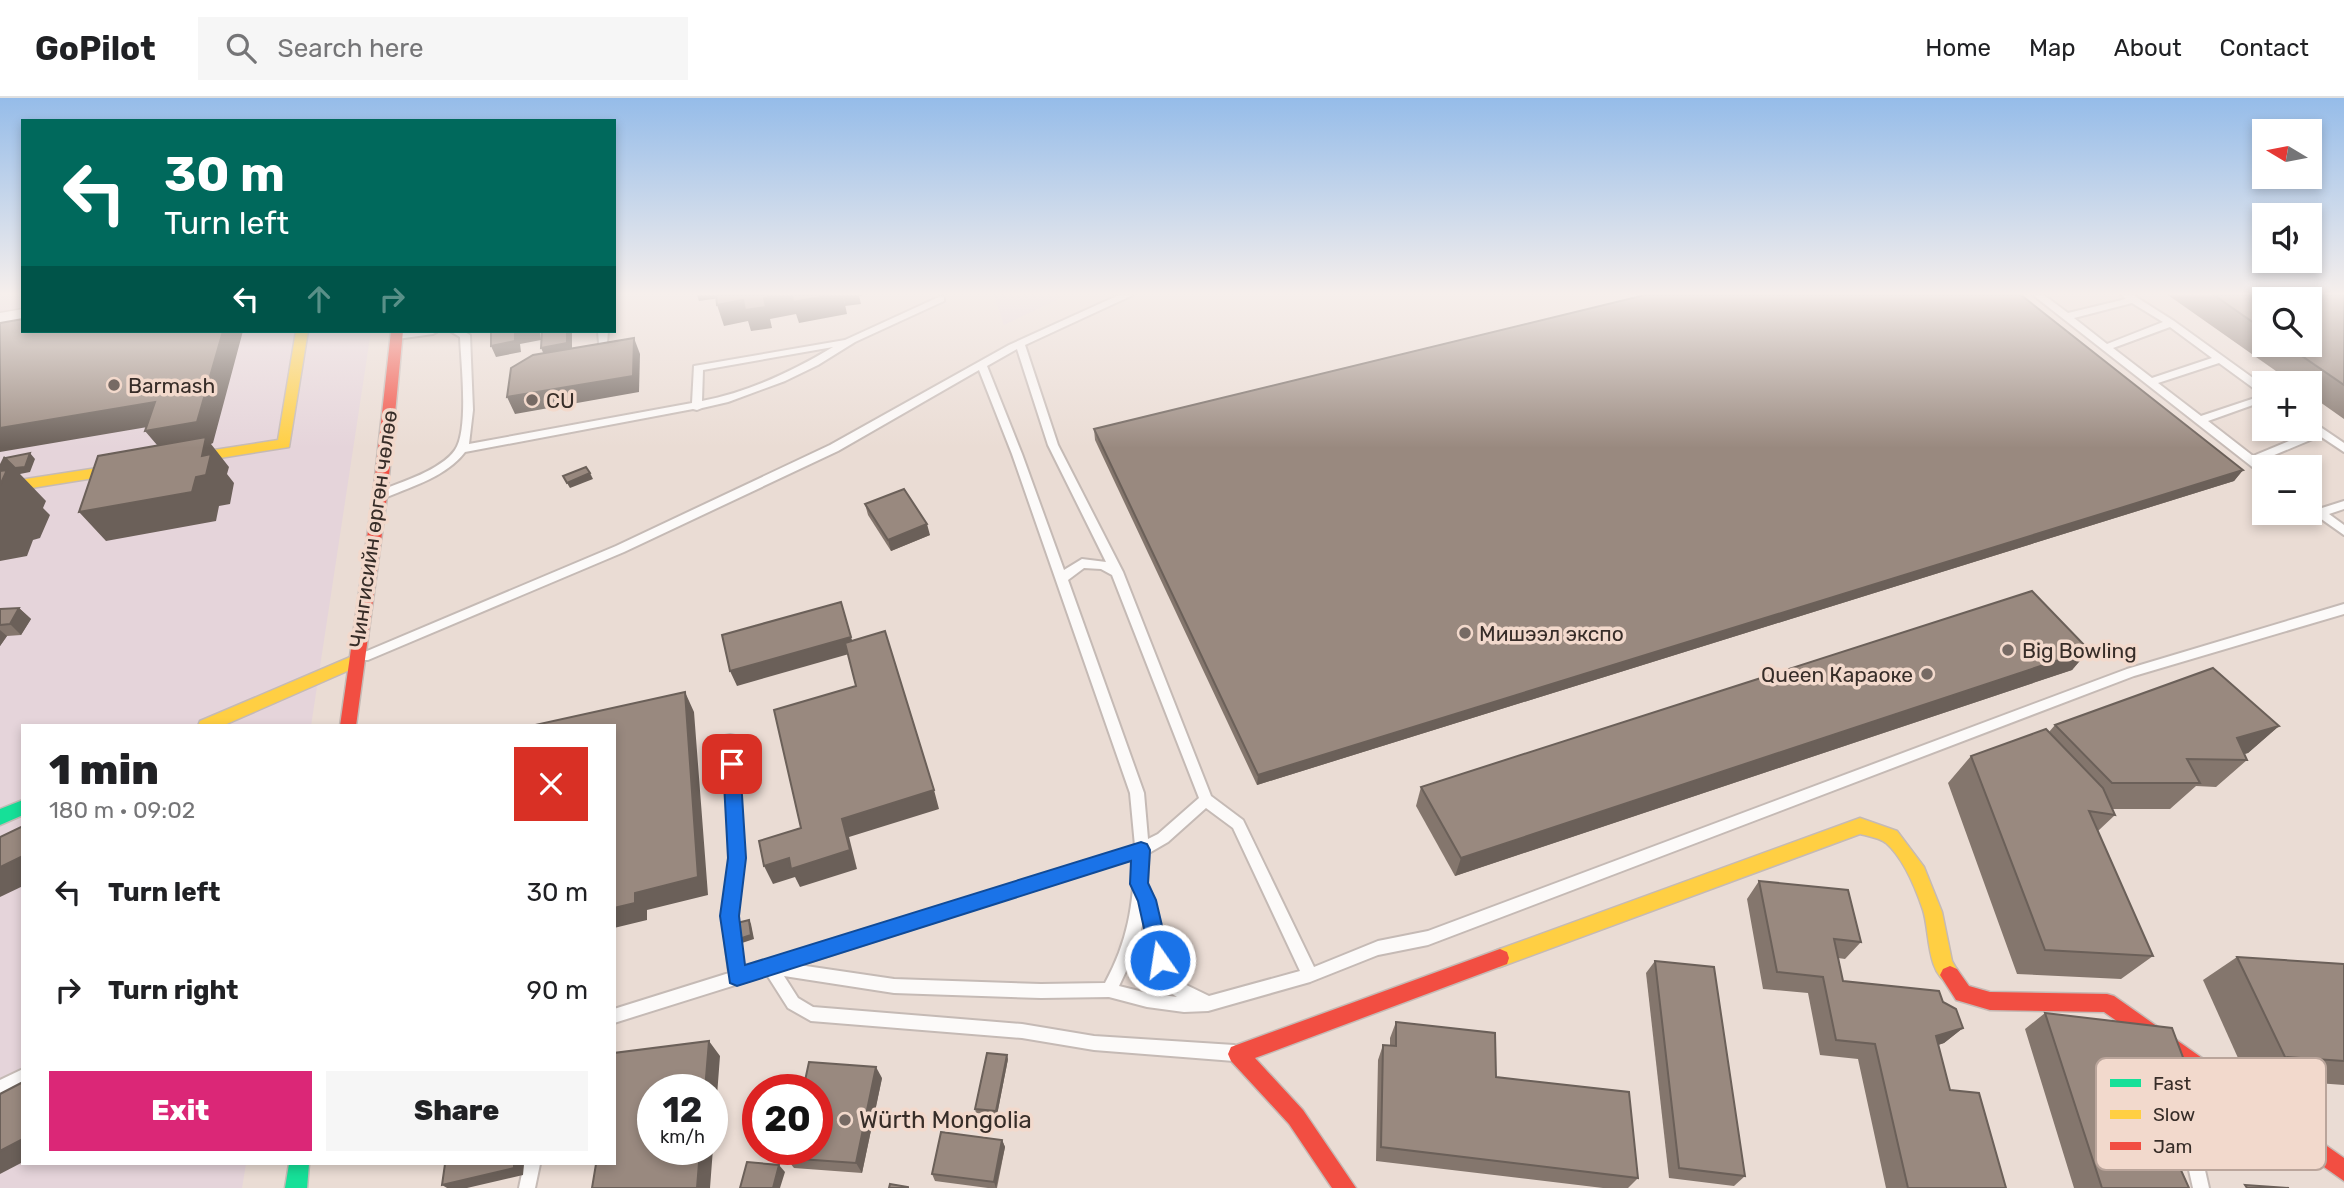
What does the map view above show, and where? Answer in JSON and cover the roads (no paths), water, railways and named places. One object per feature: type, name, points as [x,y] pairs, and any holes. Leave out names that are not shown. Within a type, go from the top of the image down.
[{"type":"main road","points":[[0,488],[284,444],[300,346]]},
{"type":"main road","name":"Чингисийн өргөн чөлөө","points":[[348,724],[380,496],[396,346]]},
{"type":"main road","points":[[211,724],[355,661]]},
{"type":"main road","points":[[0,817],[21,808]]},
{"type":"main road","points":[[1345,1188],[1323,1150],[1291,1107],[1238,1054],[1860,826],[1891,836],[1918,873],[1933,912],[1943,964],[1963,994],[1990,1001],[2106,1003],[2184,1058]]},
{"type":"main road","points":[[2326,1158],[2344,1171]]},
{"type":"main road","points":[[296,1188],[299,1165]]},
{"type":"lane","points":[[461,449],[466,431],[465,346]]},
{"type":"lane","points":[[697,407],[698,368],[819,346]]},
{"type":"lane","points":[[380,496],[433,471],[461,449],[724,400],[781,379],[842,346]]},
{"type":"lane","points":[[355,661],[620,549],[834,448],[1017,346]]},
{"type":"lane","points":[[1021,346],[1053,446],[1117,572],[1206,800],[1238,824],[1310,975]]},
{"type":"lane","points":[[2102,346],[2252,460]]},
{"type":"lane","points":[[2105,348],[2111,346]]},
{"type":"lane","points":[[2201,346],[2252,382]]},
{"type":"lane","points":[[2151,382],[2219,359]]},
{"type":"lane","points":[[982,365],[1137,793],[1143,834],[1135,920],[1129,950],[1109,990]]},
{"type":"lane","points":[[2199,420],[2252,402]]},
{"type":"lane","points":[[2322,433],[2344,448]]},
{"type":"lane","points":[[2264,455],[2299,441]]},
{"type":"lane","points":[[2322,508],[2344,505]]},
{"type":"lane","points":[[2322,514],[2344,531]]},
{"type":"lane","points":[[1061,579],[1082,564],[1103,565],[1117,572]]},
{"type":"lane","points":[[770,967],[894,986],[1041,991],[1109,990],[1146,1000],[1184,1005],[1208,1003],[1310,975],[1378,948],[1428,938],[2131,672],[2344,609]]},
{"type":"lane","points":[[730,740],[737,858],[729,916],[737,976]]},
{"type":"lane","points":[[616,1015],[1141,850],[1163,838],[1206,800]]},
{"type":"lane","points":[[1139,884],[1147,900],[1165,974],[1173,985],[1208,1003]]},
{"type":"lane","points":[[770,967],[793,1003],[811,1014],[1022,1031],[1107,1044],[1238,1054]]},
{"type":"lane","points":[[0,1088],[21,1078]]},
{"type":"lane","points":[[527,1188],[532,1165]]},
{"type":"lane","points":[[2197,1170],[2201,1188]]},
{"type":"place","name":"Barmash","points":[[114,385]]},
{"type":"place","name":"CU","points":[[532,400]]},
{"type":"place","name":"Мишээл экспо","points":[[1465,633]]},
{"type":"place","name":"Big Bowling","points":[[2008,650]]},
{"type":"place","name":"Queen Караоке","points":[[1927,674]]},
{"type":"place","name":"Würth Mongolia","points":[[845,1120]]}]
